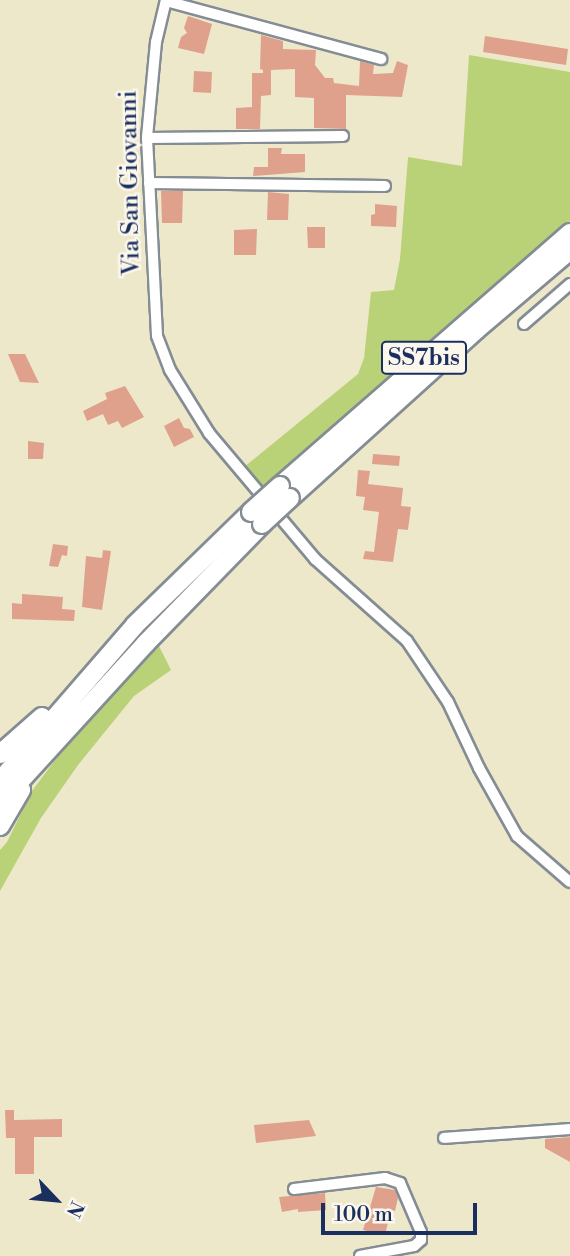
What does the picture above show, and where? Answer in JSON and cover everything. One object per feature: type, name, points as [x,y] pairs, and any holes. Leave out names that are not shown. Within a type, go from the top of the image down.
[{"type":"highway","name":"SS7bis","points":[[0,781],[84,680],[169,590],[257,518],[570,233]]},
{"type":"highway","name":"SS7bis","points":[[285,492],[570,250]]},
{"type":"highway","name":"SS7bis","points":[[0,803],[181,607],[257,518]]},
{"type":"highway","points":[[0,754],[84,680]]},
{"type":"highway","points":[[0,826],[60,735]]},
{"type":"street","points":[[166,0],[381,59]]},
{"type":"street","name":"Via San Giovanni","points":[[166,0],[156,42],[147,138],[157,336],[170,370],[209,433],[315,559],[407,641],[448,702],[479,768],[517,836],[570,883]]},
{"type":"street","points":[[147,138],[343,136]]},
{"type":"street","points":[[149,183],[385,186]]},
{"type":"street","points":[[524,324],[570,284]]},
{"type":"street","points":[[444,1138],[570,1129]]},
{"type":"street","points":[[294,1189],[385,1178],[400,1183],[421,1232],[421,1240],[414,1246],[360,1256]]},
{"type":"green space","points":[[469,55],[570,72],[570,221],[260,489],[243,468],[358,374],[364,358],[371,292],[394,290],[400,259],[408,157],[462,166]]},
{"type":"green space","points":[[158,644],[171,670],[134,696],[78,765],[41,818],[0,891],[0,850],[7,842],[32,791],[64,748]]},
{"type":"building","points":[[188,16],[212,24],[204,54],[178,48],[181,37],[187,33],[184,28]]},
{"type":"building","points":[[261,35],[283,41],[283,49],[316,50],[315,65],[325,78],[333,78],[334,83],[359,86],[360,61],[374,65],[373,74],[393,73],[397,61],[408,65],[402,97],[346,95],[346,129],[314,128],[314,98],[295,97],[295,69],[271,70],[271,95],[261,96],[260,129],[236,129],[236,108],[252,107],[252,73],[263,73],[260,69]]},
{"type":"building","points":[[485,36],[568,49],[566,65],[483,52]]},
{"type":"building","points":[[194,71],[212,72],[211,93],[193,92]]},
{"type":"building","points":[[268,148],[282,148],[281,154],[305,154],[305,172],[253,176],[254,167],[268,167]]},
{"type":"building","points":[[161,191],[183,191],[182,223],[162,223]]},
{"type":"building","points":[[268,192],[289,194],[288,220],[267,220]]},
{"type":"building","points":[[375,204],[397,206],[396,227],[371,226]]},
{"type":"building","points":[[307,227],[325,227],[325,248],[308,248]]},
{"type":"building","points":[[257,229],[256,255],[234,255],[234,230]]},
{"type":"building","points":[[8,354],[25,354],[39,383],[20,382]]},
{"type":"building","points":[[125,386],[144,417],[122,428],[118,421],[108,425],[103,414],[87,421],[83,411],[107,399],[105,393]]},
{"type":"building","points":[[179,418],[184,428],[190,429],[194,437],[174,447],[164,426]]},
{"type":"building","points":[[28,441],[44,443],[43,459],[28,459]]},
{"type":"building","points":[[373,454],[400,456],[399,466],[372,464]]},
{"type":"building","points":[[358,470],[370,471],[368,484],[403,488],[401,506],[411,507],[408,530],[398,529],[393,562],[363,559],[365,551],[374,552],[379,512],[363,510],[365,497],[356,496]]},
{"type":"building","points":[[53,544],[68,546],[67,556],[62,555],[58,567],[49,566]]},
{"type":"building","points":[[103,550],[111,551],[102,610],[82,607],[86,556],[102,558]]},
{"type":"building","points":[[22,594],[63,597],[62,609],[75,610],[74,621],[12,619],[12,603],[22,604]]},
{"type":"building","points":[[5,1110],[14,1110],[14,1120],[62,1119],[62,1137],[34,1137],[34,1174],[15,1174],[15,1138],[6,1138]]},
{"type":"building","points":[[309,1120],[316,1136],[256,1143],[254,1125]]},
{"type":"building","points":[[570,1137],[570,1162],[545,1148],[545,1139]]},
{"type":"building","points":[[376,1187],[395,1190],[398,1198],[395,1211],[391,1210],[385,1235],[363,1230]]},
{"type":"building","points":[[325,1193],[326,1210],[298,1212],[298,1209],[282,1212],[279,1197]]}]
